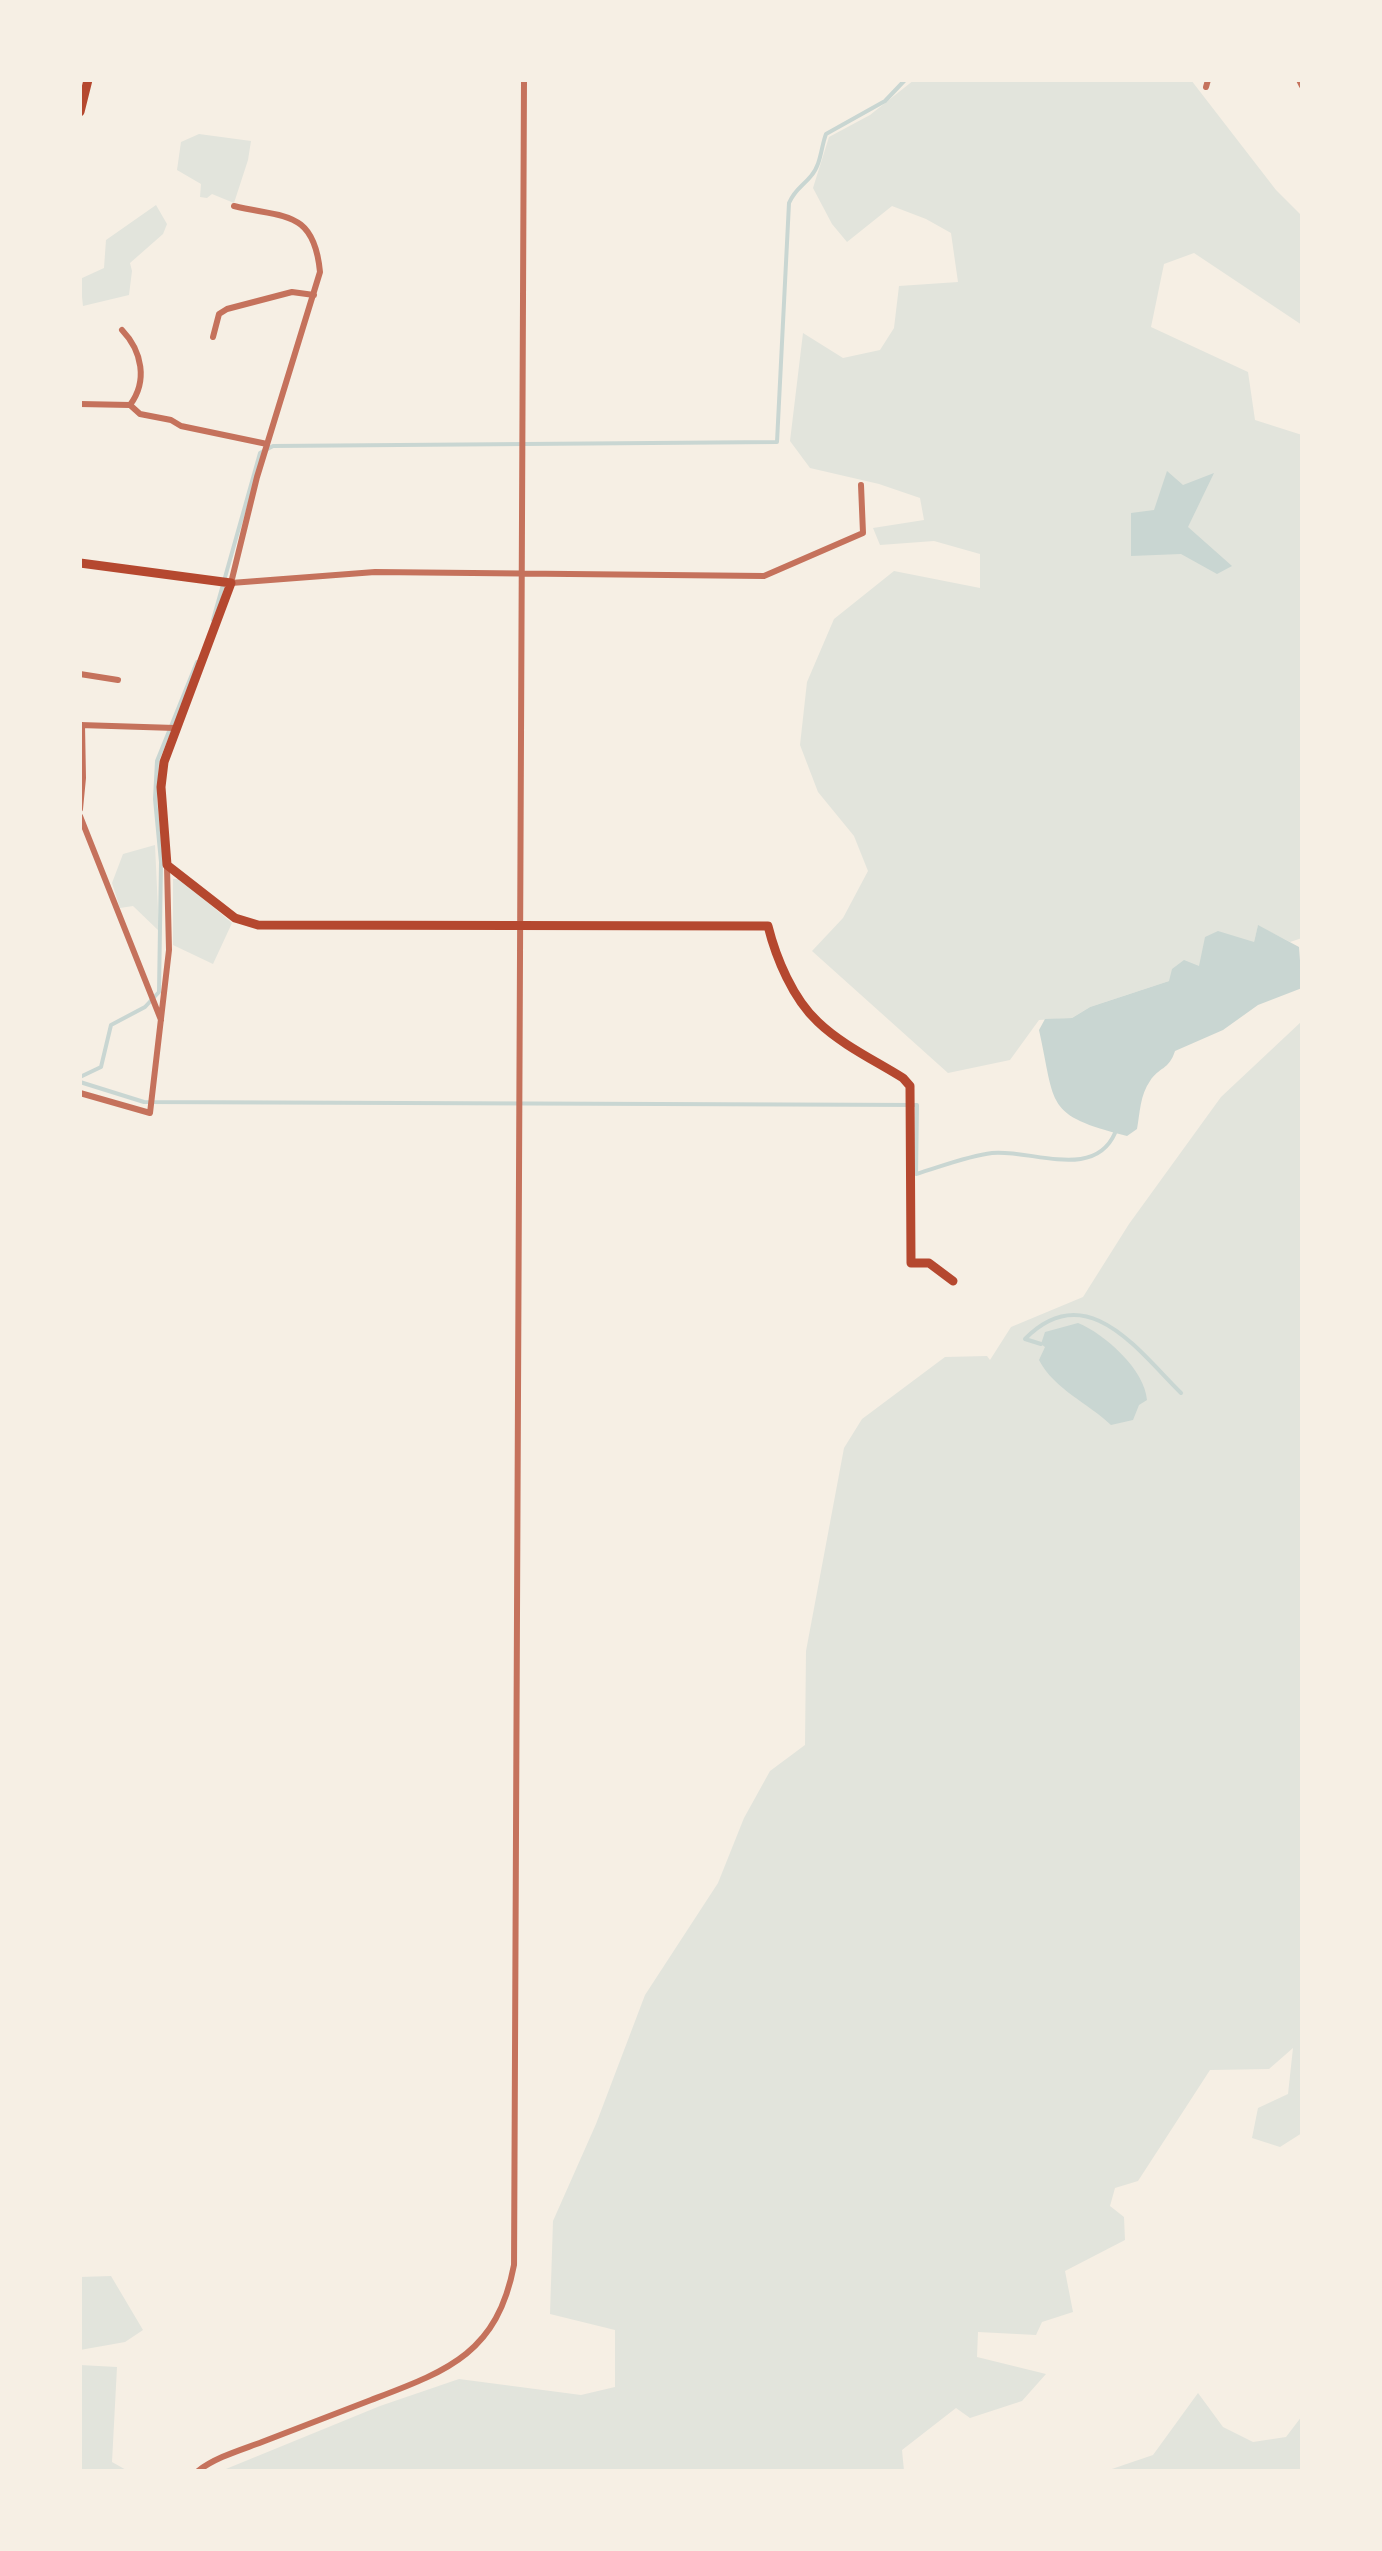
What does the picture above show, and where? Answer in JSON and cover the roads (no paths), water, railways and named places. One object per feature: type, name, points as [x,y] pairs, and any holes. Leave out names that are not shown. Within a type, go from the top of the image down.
[{"type":"main road","points":[[80,112],[88,80]]},
{"type":"main road","points":[[80,563],[231,583],[164,762],[161,787],[167,865],[245,924],[768,926],[780,961],[808,1011],[834,1034],[904,1078],[910,1086],[911,1263],[929,1264],[953,1282]]},
{"type":"street","points":[[198,2471],[232,2454],[438,2375],[482,2340],[508,2298],[515,2229],[514,1637],[524,80]]},
{"type":"street","points":[[234,206],[285,214],[296,220],[310,235],[319,255],[320,272],[267,444],[231,583],[375,572],[764,576],[863,534],[861,484]]},
{"type":"street","points":[[212,337],[219,314],[227,309],[292,292],[314,294]]},
{"type":"street","points":[[122,330],[133,342],[140,365],[141,380],[130,405]]},
{"type":"street","points":[[80,404],[130,405],[140,414],[181,426],[267,444]]},
{"type":"street","points":[[80,674],[118,680]]},
{"type":"street","points":[[162,1022],[80,812],[81,725],[175,728]]},
{"type":"street","points":[[80,1093],[150,1113],[169,950],[167,865]]},
{"type":"waterway","points":[[213,620],[260,453],[273,446],[777,442],[789,203],[814,172],[826,134],[885,101],[905,80]]},
{"type":"waterway","points":[[80,1077],[101,1067],[111,1025],[145,1007],[159,992],[161,862],[155,799],[157,761],[197,662]]},
{"type":"waterway","points":[[80,1082],[144,1102],[917,1105],[916,1174],[992,1153],[1060,1160],[1092,1156],[1115,1133]]},
{"type":"waterway","points":[[1041,1344],[1025,1339],[1048,1322],[1070,1315],[1091,1318],[1130,1341],[1181,1393]]}]
